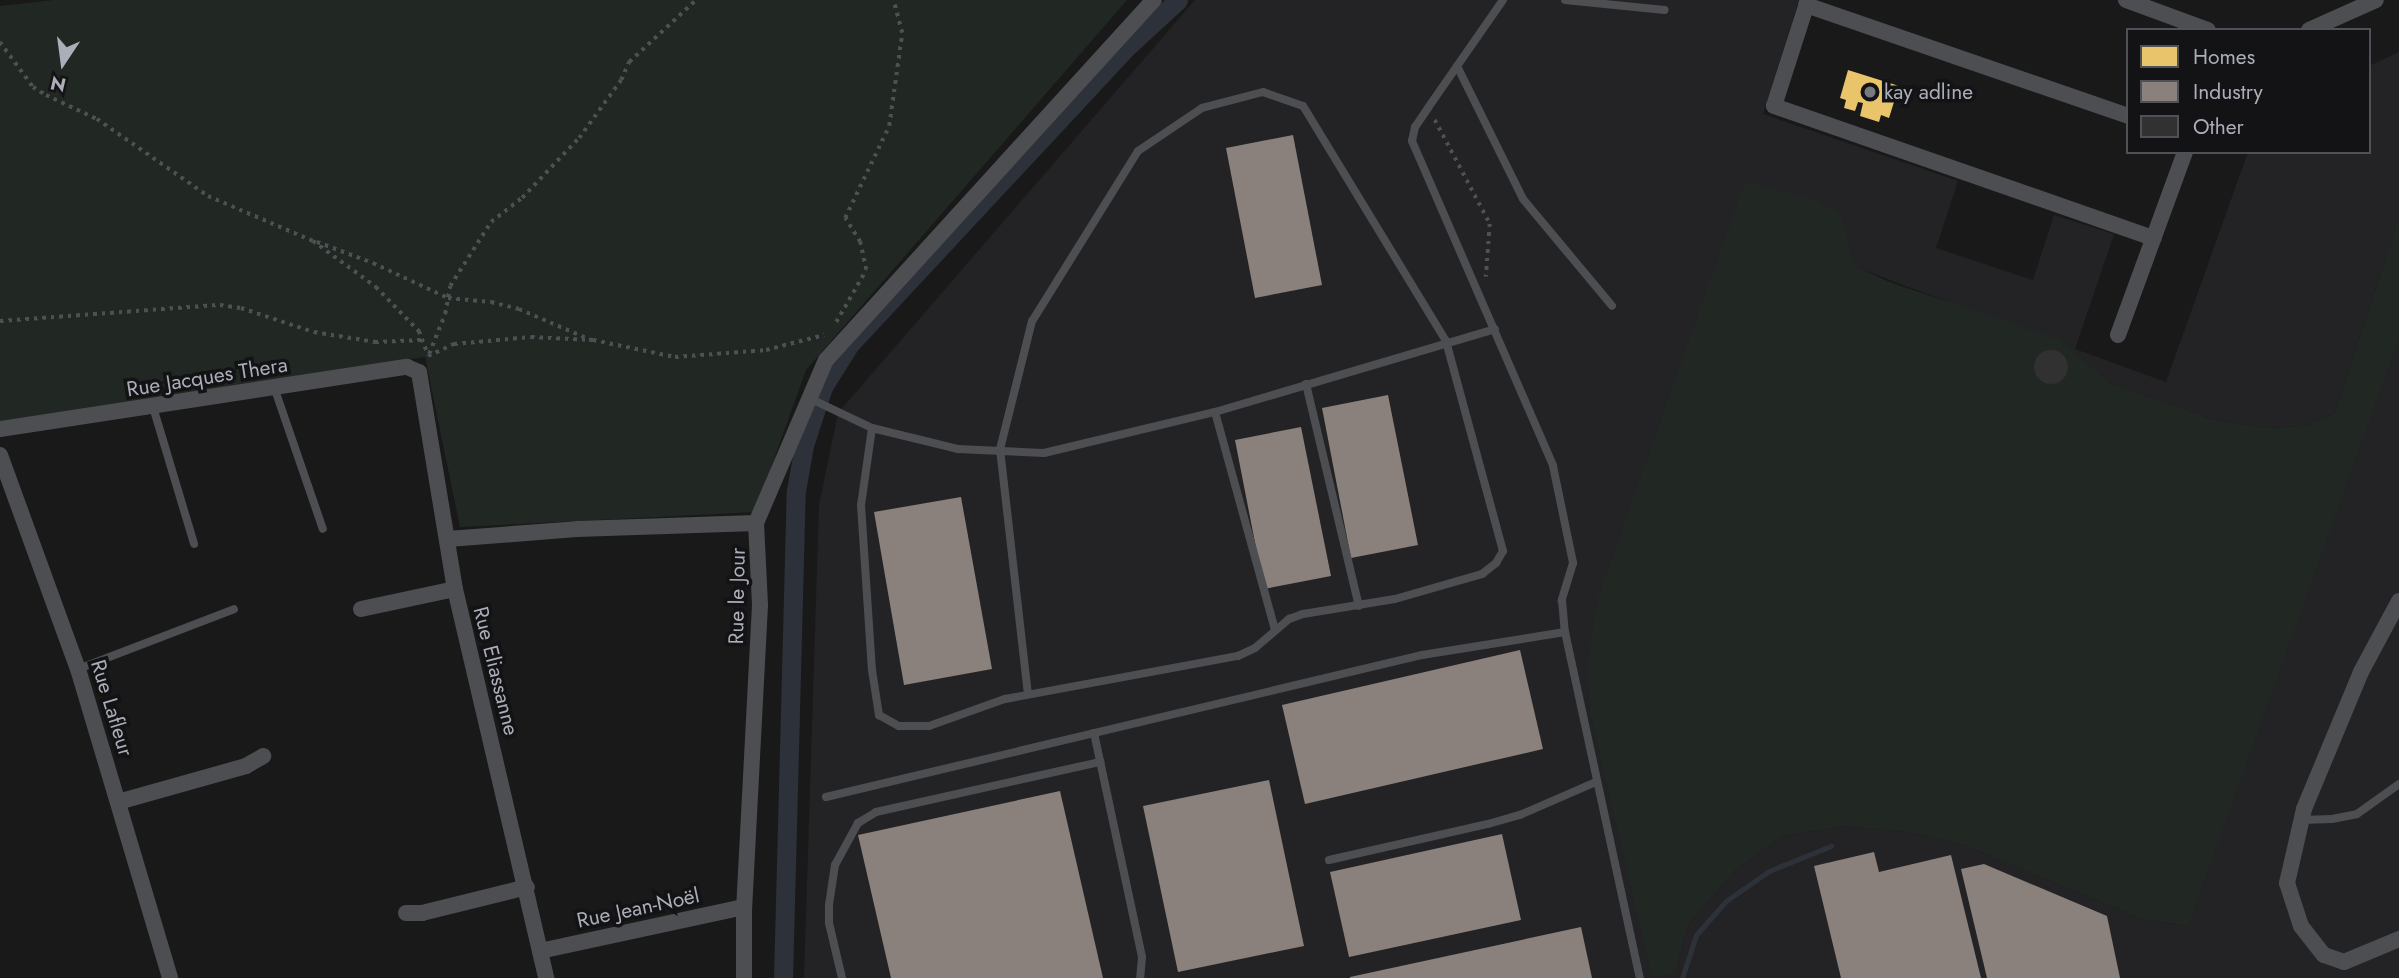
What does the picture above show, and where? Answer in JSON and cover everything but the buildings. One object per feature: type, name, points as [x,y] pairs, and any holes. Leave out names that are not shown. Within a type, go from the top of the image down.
[{"type":"street","points":[[756,523],[826,360],[1154,0]]},
{"type":"street","points":[[2126,0],[2203,28]]},
{"type":"street","points":[[2313,28],[2376,0]]},
{"type":"street","points":[[2126,115],[1807,2],[1774,106],[2154,238]]},
{"type":"street","points":[[2118,335],[2184,154]]},
{"type":"street","name":"Rue Jacques Thera","points":[[0,429],[407,367],[419,372]]},
{"type":"street","name":"Rue Eliassanne","points":[[419,372],[455,589],[527,887],[546,978]]},
{"type":"street","name":"Rue Lafleur","points":[[0,456],[78,668],[170,978]]},
{"type":"street","name":"Rue le Jour","points":[[448,539],[577,529],[756,523],[760,605],[744,907],[744,978]]},
{"type":"street","points":[[361,609],[455,589]]},
{"type":"street","points":[[2399,601],[2361,672],[2301,820],[2287,883],[2301,926],[2324,955],[2344,962],[2399,939]]},
{"type":"street","points":[[118,802],[246,766],[263,756]]},
{"type":"street","points":[[406,913],[422,913],[527,887]]},
{"type":"street","name":"Rue Jean-Noël","points":[[540,951],[744,907]]},
{"type":"lane","points":[[1503,0],[1428,108],[1412,135],[1412,141],[1553,467],[1573,563],[1562,600],[1565,632],[1640,978]]},
{"type":"lane","points":[[1565,0],[1665,10]]},
{"type":"lane","points":[[1457,66],[1523,199],[1612,306]]},
{"type":"lane","points":[[872,428],[861,505],[872,670],[879,715],[899,726],[929,726],[1028,694],[1130,678],[1238,656],[1255,648],[1275,630],[1303,614],[1359,606],[1482,574],[1496,563],[1503,551],[1446,341],[1303,106],[1263,92],[1202,108],[1138,151],[1032,321],[1000,449],[1028,694]]},
{"type":"lane","points":[[809,397],[872,428],[958,449],[1044,453],[1215,412],[1495,328]]},
{"type":"lane","points":[[1306,384],[1359,606]]},
{"type":"lane","points":[[274,387],[324,529]]},
{"type":"lane","points":[[153,407],[194,544]]},
{"type":"lane","points":[[1215,412],[1275,630]]},
{"type":"lane","points":[[78,668],[234,609]]},
{"type":"lane","points":[[826,797],[1422,655],[1565,632]]},
{"type":"lane","points":[[1094,733],[1142,957],[1140,978]]},
{"type":"lane","points":[[842,978],[829,923],[829,905],[835,865],[858,823],[876,812],[1100,762]]},
{"type":"lane","points":[[1329,860],[1499,821],[1596,782]]},
{"type":"lane","points":[[2301,820],[2333,819],[2357,814],[2399,784]]},
{"type":"path","points":[[419,372],[442,321],[456,275],[491,222],[505,208],[522,198],[579,138],[608,101],[629,62],[695,0]]},
{"type":"path","points":[[428,356],[454,344],[531,337],[593,340],[675,357],[766,350],[803,342],[832,331],[866,270],[860,242],[845,218],[889,126],[902,33],[893,0]]},
{"type":"path","points":[[0,42],[33,87],[97,119],[208,196],[313,241],[373,263],[447,298],[480,300],[519,309],[593,340]]},
{"type":"path","points":[[1428,108],[1490,224],[1484,304]]},
{"type":"path","points":[[313,241],[387,296],[424,340],[428,356]]},
{"type":"path","points":[[0,321],[220,305],[241,308],[314,332],[375,342],[424,340]]},
{"type":"shaded area","points":[[54,0],[1127,0],[806,370],[755,512],[460,527],[425,357],[0,422],[0,6]]},
{"type":"shaded area","points":[[1195,0],[1799,0],[1763,114],[1958,181],[1936,248],[2033,280],[2054,215],[2114,234],[2075,349],[2166,382],[2247,154],[2371,154],[2371,65],[2399,52],[2399,217],[2335,413],[2306,426],[2266,428],[2211,419],[2108,382],[2085,364],[1998,321],[1853,266],[1842,216],[1675,974],[1688,925],[1735,870],[1783,836],[1844,826],[1908,832],[1964,845],[2142,919],[2187,926],[2399,339],[2399,978],[804,978],[819,505],[838,413]]},
{"type":"shaded area","points":[[1745,182],[1812,199],[1842,216],[1854,266],[1892,283],[2061,340],[2108,382],[2211,419],[2266,428],[2306,426],[2335,413],[2399,217],[2399,339],[2188,926],[2142,919],[1964,845],[1908,832],[1844,826],[1783,836],[1735,870],[1688,925],[1675,974],[1652,976],[1591,716],[1587,669],[1598,598]]},
{"type":"waterway","points":[[783,978],[796,491],[804,445],[823,387],[850,344],[1128,46],[1178,0]]},
{"type":"waterway","points":[[1682,978],[1696,935],[1726,901],[1769,871],[1831,846]]},
{"type":"place","name":"kay adline","points":[[1870,92]]}]
